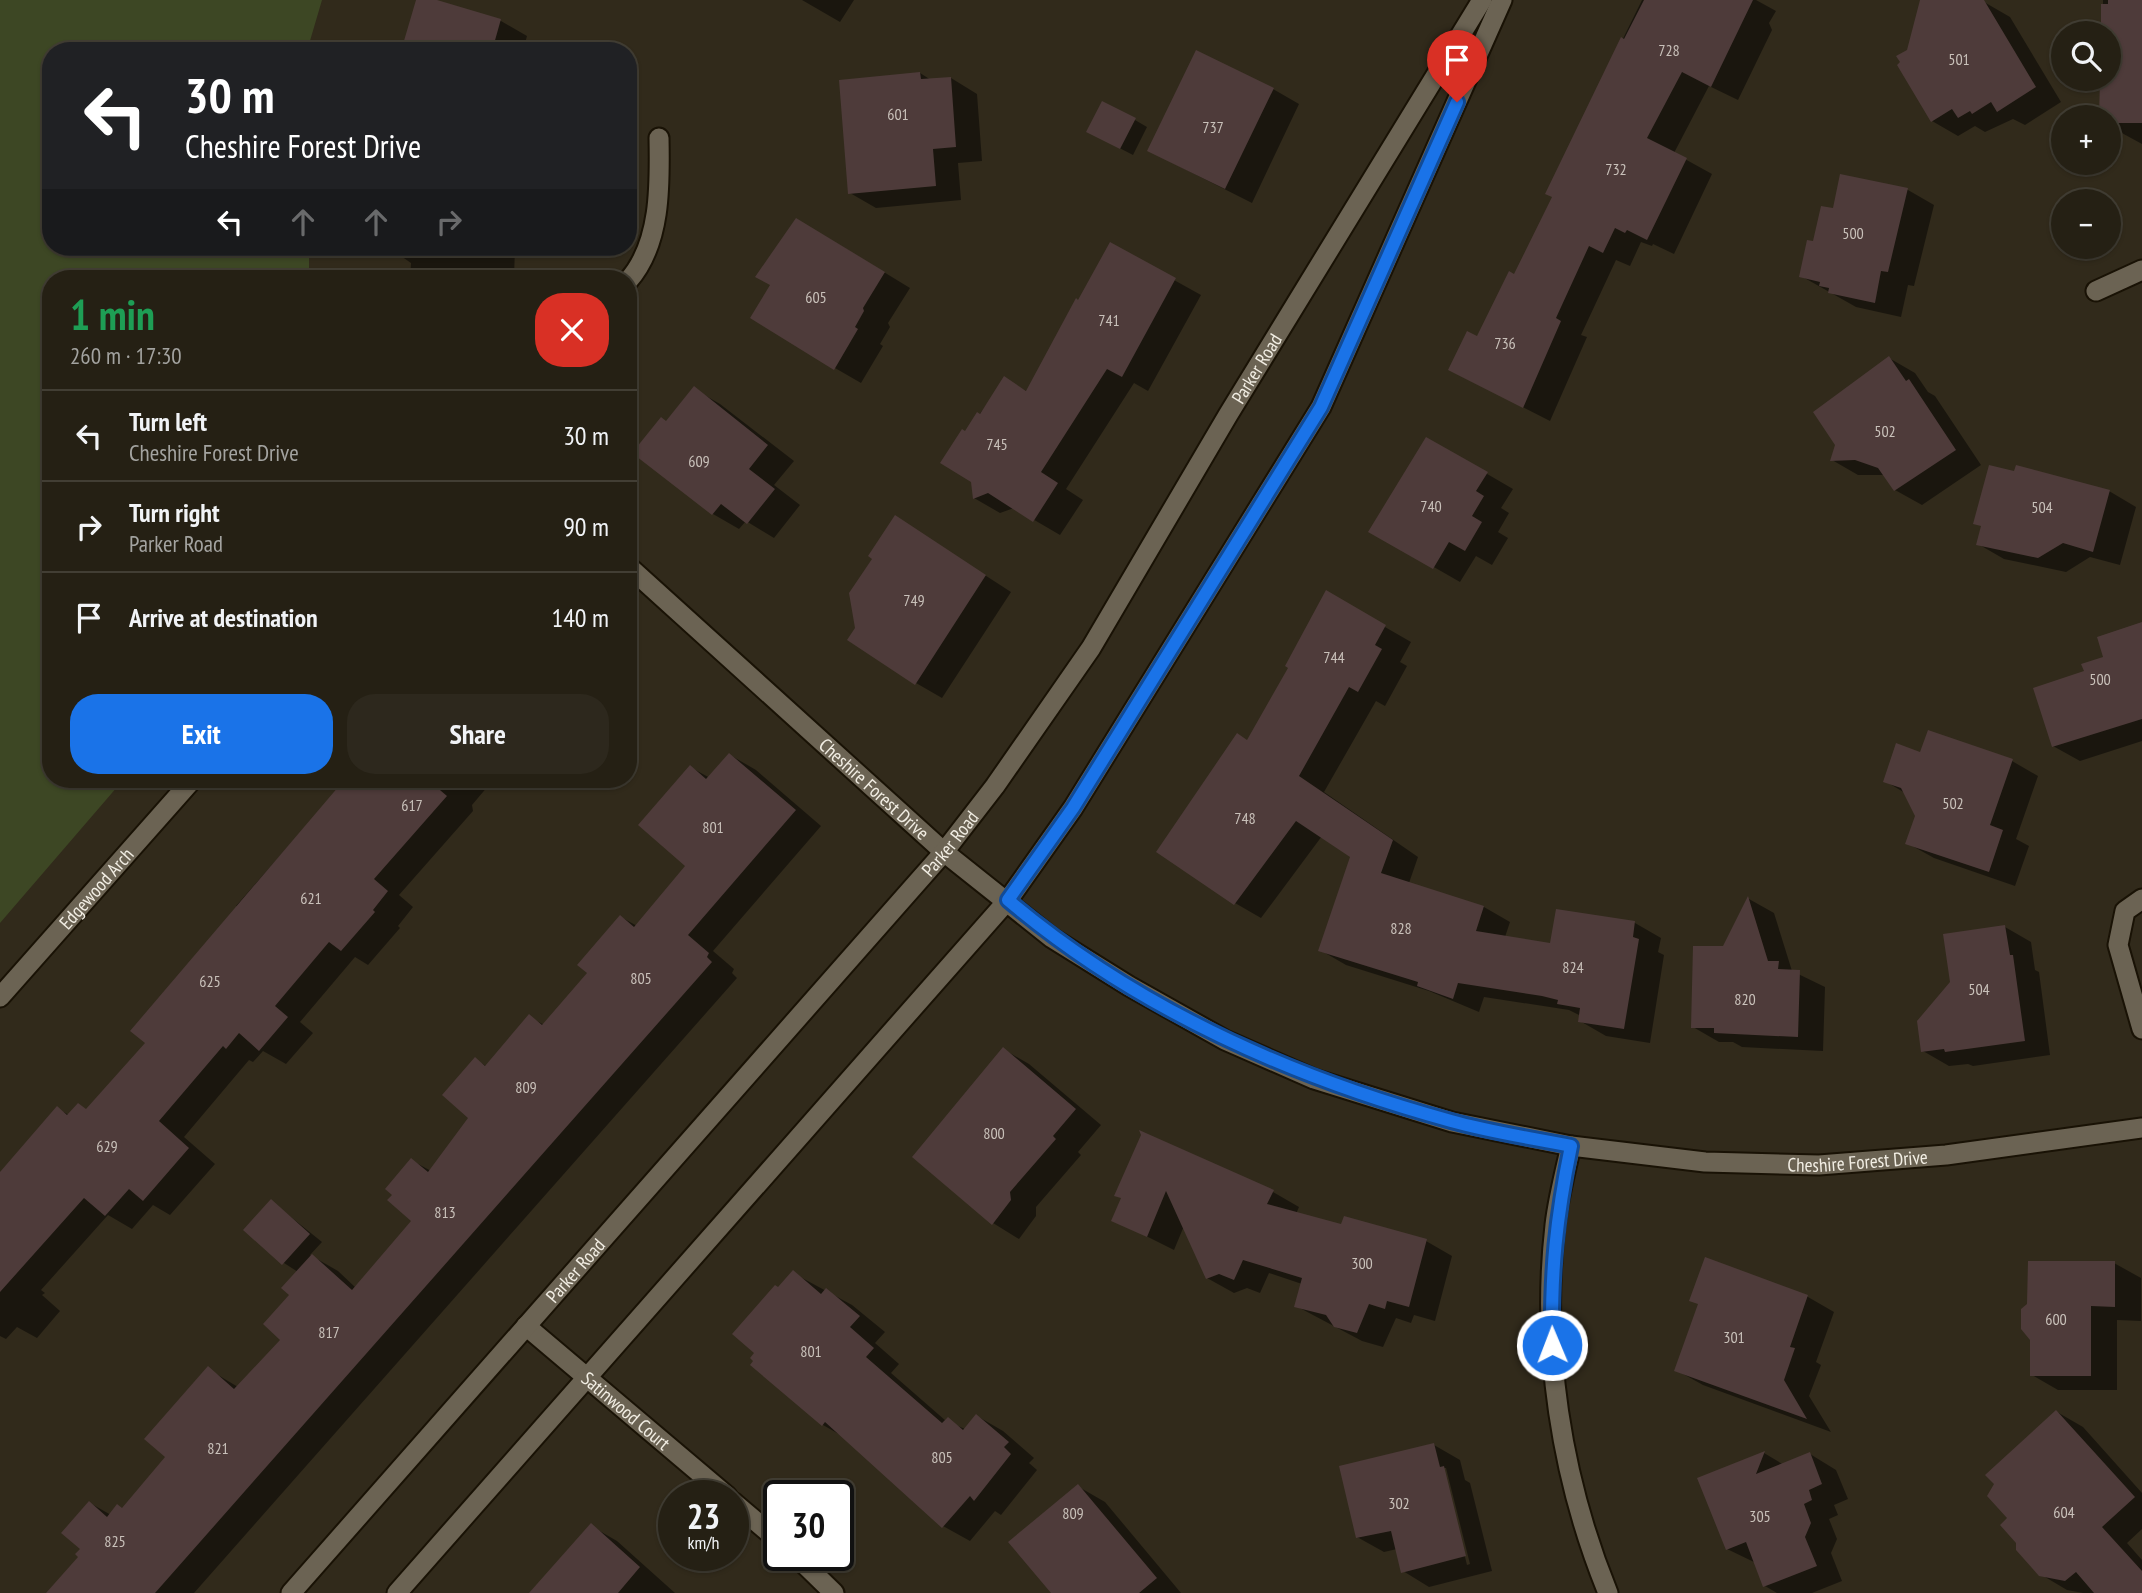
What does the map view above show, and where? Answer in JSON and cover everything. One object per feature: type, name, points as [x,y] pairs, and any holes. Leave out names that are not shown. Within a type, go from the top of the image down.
[{"type":"street","name":"Parker Road","points":[[291,1593],[944,852],[995,786],[1091,648],[1235,403],[1482,0]]},
{"type":"street","points":[[397,1593],[1008,900],[1073,808],[1321,407],[1502,0]]},
{"type":"street","points":[[635,270],[644,256],[660,188],[659,138]]},
{"type":"street","points":[[2096,291],[2142,270]]},
{"type":"street","name":"Cheshire Forest Drive","points":[[637,574],[944,852],[1052,937],[1118,979],[1238,1046],[1314,1079],[1452,1122],[1571,1146],[1705,1162],[1819,1165],[1946,1154],[2142,1128]]},
{"type":"street","name":"Edgewood Arch","points":[[0,997],[184,788]]},
{"type":"street","points":[[2142,899],[2125,911],[2118,945],[2142,1029]]},
{"type":"street","points":[[1571,1146],[1555,1223],[1551,1276],[1552,1368],[1578,1506],[1608,1593]]},
{"type":"street","name":"Satinwood Court","points":[[526,1326],[708,1480]]},
{"type":"street","points":[[749,1516],[763,1527]]},
{"type":"street","points":[[811,1571],[834,1593]]},
{"type":"green space","points":[[0,0],[322,0],[310,42],[42,42],[42,256],[309,256],[309,270],[42,270],[42,788],[116,788],[0,923]]},
{"type":"building","points":[[416,0],[437,0],[501,19],[495,42],[404,42]]},
{"type":"building","points":[[1644,0],[1753,0],[1711,87],[1682,72],[1647,138],[1687,158],[1647,240],[1627,230],[1625,233],[1615,228],[1603,253],[1589,246],[1556,318],[1561,321],[1523,408],[1448,370],[1467,331],[1477,336],[1509,271],[1514,274],[1552,197],[1545,194],[1621,37],[1624,39]]},
{"type":"building","points":[[1920,0],[1984,0],[2036,87],[1997,112],[1991,102],[1972,114],[1970,111],[1958,118],[1952,109],[1931,122],[1897,65],[1900,62],[1896,56],[1907,50]]},
{"type":"building","points":[[2108,0],[2142,0],[2142,123],[2121,123],[2121,105],[2099,105],[2100,91],[2121,91],[2121,21],[2101,21],[2101,4],[2108,4]]},
{"type":"building","points":[[1196,50],[1274,88],[1225,189],[1147,151]]},
{"type":"building","points":[[920,72],[921,79],[951,77],[956,147],[933,149],[936,186],[848,194],[839,80]]},
{"type":"building","points":[[1102,101],[1136,118],[1120,149],[1086,132]]},
{"type":"building","points":[[1840,174],[1908,188],[1888,272],[1881,271],[1875,303],[1828,293],[1829,288],[1819,286],[1820,282],[1799,277],[1807,240],[1813,241],[1821,206],[1833,208]]},
{"type":"building","points":[[796,218],[885,272],[863,308],[855,327],[858,329],[834,370],[750,318],[770,285],[755,277]]},
{"type":"building","points":[[1110,242],[1176,278],[1122,377],[1107,369],[1041,472],[1058,483],[1033,522],[988,493],[973,499],[971,482],[940,463],[962,429],[965,431],[977,412],[980,414],[1004,376],[1026,391],[1076,298],[1078,300]]},
{"type":"building","points":[[1889,356],[1906,381],[1909,379],[1956,450],[1894,491],[1878,468],[1855,460],[1830,461],[1835,445],[1813,412]]},
{"type":"building","points":[[694,386],[768,445],[749,469],[775,489],[747,524],[721,504],[712,515],[637,457],[637,447],[661,417],[666,421]]},
{"type":"building","points":[[1426,437],[1488,472],[1476,491],[1484,496],[1472,516],[1482,522],[1465,551],[1449,542],[1433,569],[1368,532]]},
{"type":"building","points":[[1989,465],[2014,471],[2016,465],[2110,490],[2093,552],[2063,543],[2038,558],[1976,545],[1981,526],[1973,524]]},
{"type":"building","points":[[895,515],[986,575],[915,685],[847,640],[855,628],[849,593],[872,559],[868,556]]},
{"type":"building","points":[[1326,590],[1386,625],[1375,645],[1382,649],[1358,692],[1349,687],[1299,776],[1393,840],[1381,873],[1484,906],[1476,931],[1550,943],[1556,909],[1635,921],[1633,937],[1639,939],[1624,1029],[1578,1022],[1580,1008],[1557,1004],[1558,1000],[1542,996],[1458,983],[1453,999],[1417,986],[1418,982],[1318,951],[1350,857],[1296,821],[1234,905],[1156,852],[1237,733],[1247,740],[1288,668],[1285,666]]},
{"type":"building","points":[[2142,622],[2142,719],[2052,747],[2033,688],[2084,671],[2081,664],[2103,657],[2097,637]]},
{"type":"building","points":[[1928,730],[2013,759],[1990,825],[2003,830],[1989,872],[1905,844],[1915,816],[1901,788],[1883,782],[1896,743],[1920,752]]},
{"type":"building","points":[[729,753],[796,810],[688,935],[709,953],[707,957],[712,962],[155,1593],[46,1593],[78,1557],[75,1554],[80,1549],[61,1533],[89,1501],[107,1517],[117,1504],[122,1508],[165,1457],[144,1439],[208,1366],[234,1389],[280,1340],[263,1324],[289,1295],[281,1288],[312,1254],[352,1290],[411,1221],[387,1200],[392,1195],[385,1189],[411,1158],[428,1172],[468,1118],[442,1095],[475,1057],[485,1066],[529,1014],[542,1025],[587,973],[577,965],[620,915],[634,927],[685,866],[638,825],[690,765],[706,779]]},
{"type":"building","points":[[337,788],[438,788],[447,796],[374,879],[388,891],[373,910],[375,912],[341,951],[329,942],[275,1006],[288,1017],[259,1051],[239,1033],[226,1049],[223,1046],[159,1121],[189,1148],[143,1201],[129,1189],[105,1216],[84,1198],[0,1292],[0,1172],[57,1106],[67,1115],[78,1103],[86,1109],[145,1043],[130,1031]]},
{"type":"building","points":[[1748,896],[1768,961],[1779,961],[1778,969],[1800,970],[1798,1037],[1714,1033],[1714,1028],[1691,1028],[1693,946],[1723,946]]},
{"type":"building","points":[[2005,925],[2010,955],[2013,955],[2025,1041],[1945,1052],[1944,1049],[1921,1052],[1917,1021],[1950,982],[1943,934]]},
{"type":"building","points":[[1003,1047],[1076,1109],[1053,1136],[1056,1139],[1010,1192],[1011,1200],[992,1225],[912,1157]]},
{"type":"building","points":[[1139,1130],[1274,1190],[1267,1204],[1341,1224],[1344,1216],[1427,1239],[1409,1307],[1387,1301],[1385,1309],[1369,1304],[1357,1333],[1334,1327],[1326,1315],[1294,1307],[1302,1278],[1243,1260],[1234,1280],[1219,1274],[1206,1279],[1166,1191],[1147,1237],[1111,1221],[1121,1198],[1114,1196],[1141,1135]]},
{"type":"building","points":[[271,1199],[310,1234],[282,1265],[243,1230]]},
{"type":"building","points":[[1705,1257],[1808,1295],[1790,1347],[1795,1348],[1784,1380],[1807,1419],[1674,1371],[1698,1304],[1689,1301]]},
{"type":"building","points":[[2028,1261],[2115,1261],[2115,1307],[2091,1306],[2091,1376],[2030,1376],[2030,1340],[2021,1329],[2021,1309],[2027,1304]]},
{"type":"building","points":[[793,1270],[821,1294],[826,1288],[860,1316],[850,1327],[874,1348],[866,1357],[942,1423],[948,1417],[963,1430],[976,1414],[1009,1442],[1004,1447],[1011,1454],[974,1501],[970,1496],[942,1528],[825,1422],[822,1426],[750,1365],[753,1361],[750,1358],[754,1353],[732,1334],[775,1285],[778,1287]]},
{"type":"building","points":[[2056,1410],[2135,1497],[2102,1527],[2142,1571],[2142,1593],[2094,1593],[2076,1572],[2065,1581],[2039,1576],[2016,1550],[2016,1543],[2000,1525],[2007,1518],[1987,1496],[1994,1484],[1985,1475]]},
{"type":"building","points":[[1434,1443],[1440,1467],[1444,1466],[1466,1556],[1401,1573],[1391,1531],[1356,1538],[1339,1466]]},
{"type":"building","points":[[1765,1451],[1756,1474],[1810,1452],[1822,1484],[1809,1490],[1812,1500],[1804,1504],[1811,1523],[1805,1537],[1817,1566],[1763,1587],[1746,1542],[1726,1550],[1697,1478]]},
{"type":"building","points":[[1078,1484],[1157,1578],[1139,1593],[1051,1593],[1008,1542]]},
{"type":"building","points":[[591,1523],[640,1567],[618,1593],[529,1593]]},
{"type":"route","points":[[1457,102],[1321,407],[1073,808],[1008,900],[1052,937],[1129,986],[1225,1040],[1314,1079],[1452,1122],[1571,1146],[1555,1223],[1551,1276],[1552,1345]]}]
